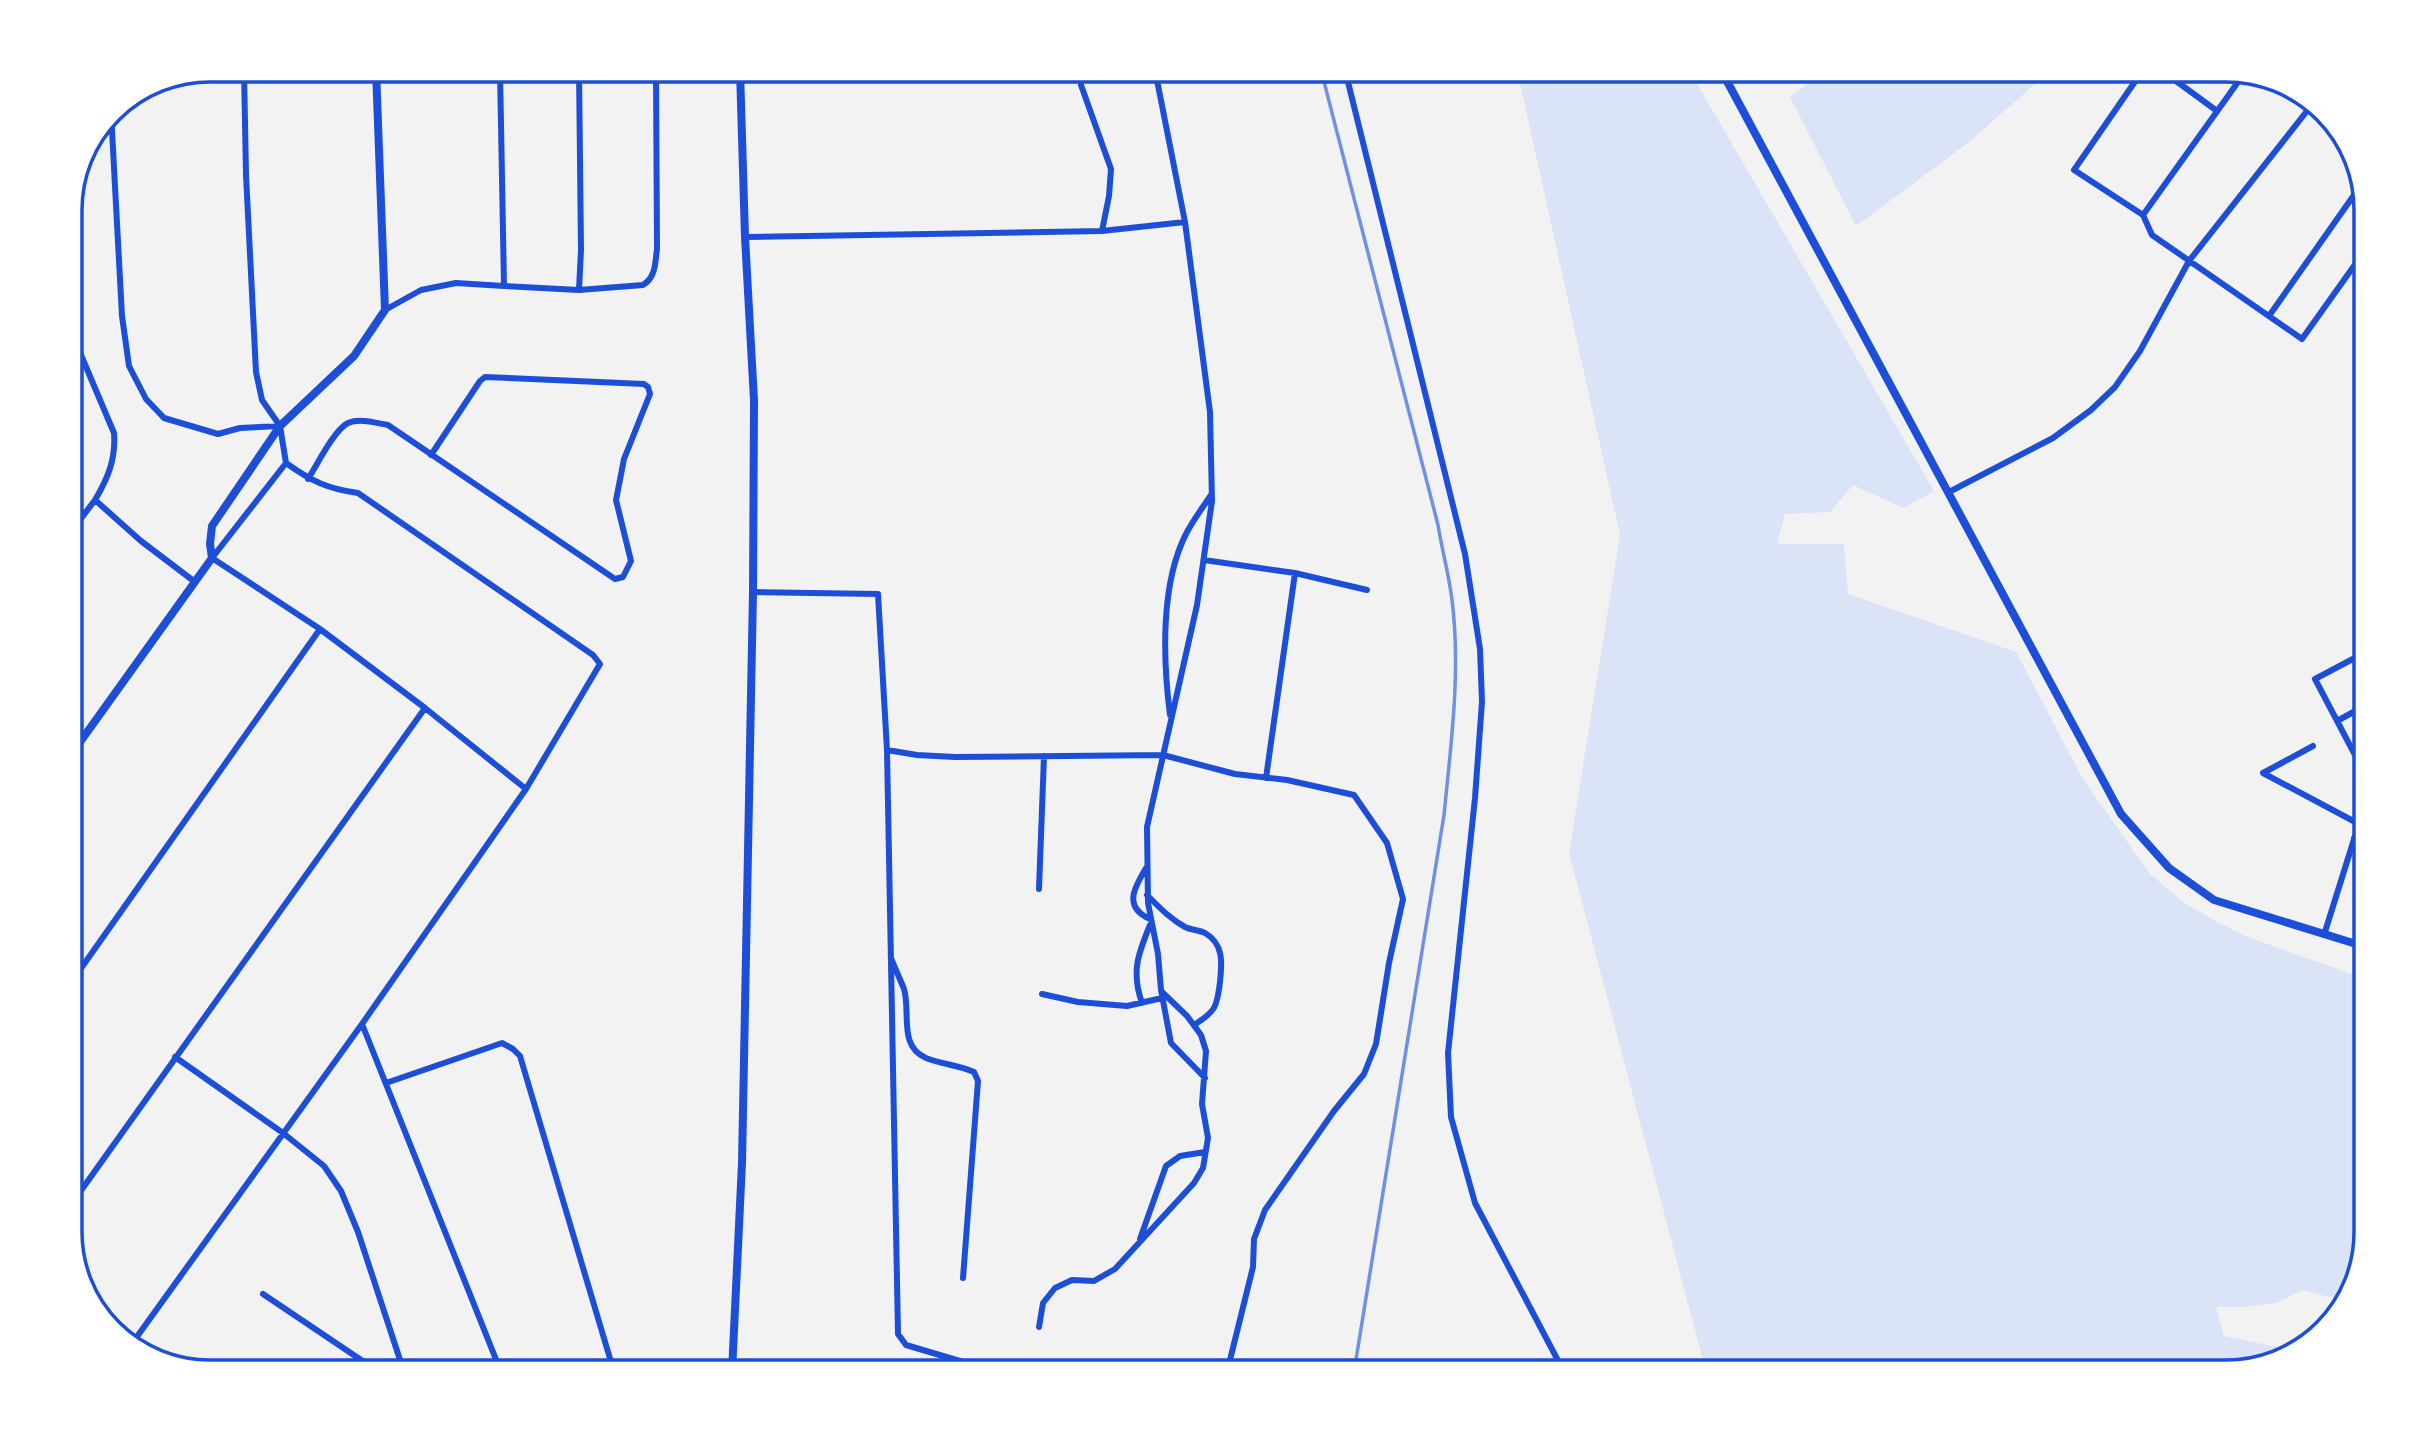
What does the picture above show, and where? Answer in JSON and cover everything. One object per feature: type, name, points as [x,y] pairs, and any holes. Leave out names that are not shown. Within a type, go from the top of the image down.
[{"type":"street","points":[[1348,82],[1465,554],[1480,649],[1482,702],[1475,798],[1448,1053],[1451,1117],[1475,1203],[1558,1360]]},
{"type":"street","points":[[1728,82],[2121,814],[2169,868],[2214,900],[2354,943]]},
{"type":"street","points":[[2135,82],[2074,170],[2143,215],[2152,235],[2302,339],[2353,267]]},
{"type":"street","points":[[2177,82],[2217,111]]},
{"type":"street","points":[[137,1337],[362,1024],[526,789],[600,664],[593,655],[358,492],[335,490],[308,479],[286,463],[279,426],[262,400],[256,372],[244,83]]},
{"type":"street","points":[[376,83],[385,310]]},
{"type":"street","points":[[500,83],[505,286]]},
{"type":"street","points":[[579,83],[579,290]]},
{"type":"street","points":[[526,789],[320,629],[212,558],[212,526],[279,426],[354,356],[385,310],[421,290],[456,283],[579,290],[643,285],[650,281],[655,270],[657,248],[656,83]]},
{"type":"street","points":[[733,1360],[742,1163],[753,592],[754,400],[740,83]]},
{"type":"street","points":[[1082,83],[1111,169],[1102,231]]},
{"type":"street","points":[[1157,83],[1185,222],[1210,412],[1212,494],[1197,605],[1147,827],[1147,895],[1171,1043],[1205,1078]]},
{"type":"street","points":[[2143,215],[2237,83]]},
{"type":"street","points":[[1949,492],[2053,438],[2091,410],[2115,387],[2140,351],[2189,261],[2307,111]]},
{"type":"street","points":[[112,129],[122,316],[129,366],[146,399],[164,418],[218,434],[240,428],[279,426]]},
{"type":"street","points":[[2269,316],[2352,197]]},
{"type":"street","points":[[745,237],[1102,231],[1185,222]]},
{"type":"street","points":[[83,359],[114,433],[116,448],[110,473],[83,516]]},
{"type":"street","points":[[308,479],[339,431],[349,423],[366,421],[388,425],[431,455],[615,579],[623,577],[631,561],[616,500],[624,459],[650,394],[644,384],[485,377],[431,455]]},
{"type":"street","points":[[83,739],[212,558],[286,463]]},
{"type":"street","points":[[1171,720],[1165,676],[1170,586],[1186,533],[1212,494]]},
{"type":"street","points":[[95,500],[141,541],[195,582]]},
{"type":"street","points":[[1204,560],[1295,573],[1367,590]]},
{"type":"street","points":[[1266,778],[1295,573]]},
{"type":"street","points":[[753,592],[878,594],[887,750],[898,1334],[906,1345],[957,1360]]},
{"type":"street","points":[[83,966],[320,629]]},
{"type":"street","points":[[2353,659],[2315,679],[2354,751]]},
{"type":"street","points":[[83,1188],[425,708]]},
{"type":"street","points":[[2337,721],[2353,712]]},
{"type":"street","points":[[2313,746],[2263,773],[2354,821]]},
{"type":"street","points":[[887,750],[917,755],[1163,755],[1235,774],[1354,795],[1387,843],[1403,900],[1389,963],[1376,1044],[1364,1074],[1334,1111],[1265,1210],[1254,1239],[1253,1267],[1230,1360]]},
{"type":"street","points":[[1039,889],[1044,756]]},
{"type":"street","points":[[2324,935],[2354,839]]},
{"type":"street","points":[[1147,866],[1138,881],[1133,905],[1139,914],[1150,921]]},
{"type":"street","points":[[1147,895],[1168,916],[1186,928],[1205,933],[1216,942],[1222,960],[1217,1004],[1211,1014],[1194,1025]]},
{"type":"street","points":[[1142,1003],[1136,985],[1135,968],[1150,921]]},
{"type":"street","points":[[889,955],[904,989],[908,1039],[913,1051],[926,1058],[974,1072],[978,1081],[963,1278]]},
{"type":"street","points":[[1042,994],[1078,1002],[1127,1006],[1162,994]]},
{"type":"street","points":[[1039,1327],[1044,1303],[1055,1288],[1072,1280],[1094,1281],[1115,1269],[1194,1182],[1203,1168],[1208,1138],[1202,1104],[1206,1051],[1201,1035],[1194,1025],[1162,994]]},
{"type":"street","points":[[362,1024],[496,1360]]},
{"type":"street","points":[[386,1083],[502,1044],[520,1056],[610,1360]]},
{"type":"street","points":[[176,1057],[283,1133],[324,1166],[341,1191],[358,1232],[400,1360]]},
{"type":"street","points":[[1140,1241],[1166,1166],[1180,1156],[1205,1152]]},
{"type":"street","points":[[263,1294],[361,1360]]},
{"type":"shaded area","points":[[1520,82],[1696,82],[1934,491],[1903,508],[1853,485],[1830,512],[1785,514],[1777,544],[1844,544],[1848,594],[2016,652],[2083,779],[2150,874],[2182,901],[2215,921],[2248,937],[2354,975],[2354,1232],[2353,1249],[2344,1281],[2335,1299],[2303,1290],[2276,1303],[2216,1307],[2224,1336],[2280,1348],[2243,1359],[2226,1360],[1703,1360],[1569,853],[1620,535]]},
{"type":"shaded area","points":[[1810,82],[2037,82],[1968,143],[1856,226],[1790,97]]},
{"type":"railway","points":[[1324,82],[1438,525],[1452,600],[1456,654],[1444,815],[1356,1360]]}]
